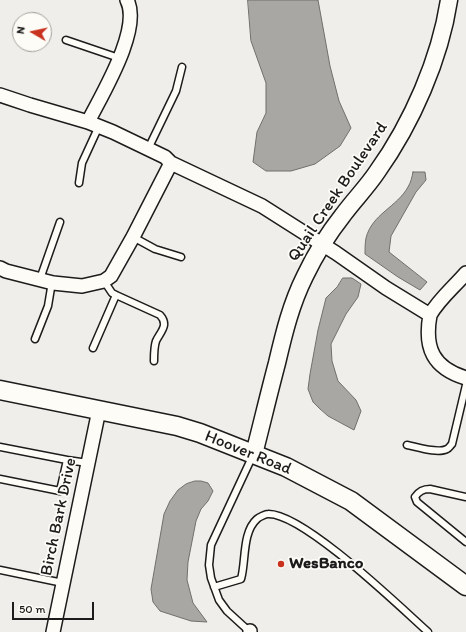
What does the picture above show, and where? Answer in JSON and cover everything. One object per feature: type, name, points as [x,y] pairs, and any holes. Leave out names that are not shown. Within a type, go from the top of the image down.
[{"type":"main road","name":"Hoover Road","points":[[0,390],[177,426],[200,433],[286,467],[351,501],[466,586]]},
{"type":"street","points":[[93,124],[128,36],[131,18],[127,0]]},
{"type":"street","name":"Quail Creek Boulevard","points":[[254,454],[288,318],[304,277],[322,245],[343,215],[377,172],[399,138],[420,95],[434,58],[444,27],[449,0]]},
{"type":"street","points":[[0,94],[30,106],[93,124],[165,157],[171,163],[262,206],[386,288],[430,315]]},
{"type":"street","points":[[0,268],[6,271],[46,281],[82,286],[104,281],[111,276],[171,163]]},
{"type":"street","points":[[466,273],[443,297],[430,315],[427,330],[431,350],[441,365],[457,375],[466,378]]},
{"type":"street","name":"Birch Bark Drive","points":[[53,632],[99,410]]},
{"type":"lane","points":[[66,40],[119,58]]},
{"type":"lane","points":[[148,150],[176,91],[182,67]]},
{"type":"lane","points":[[79,183],[82,163],[93,124]]},
{"type":"lane","points":[[35,340],[48,306],[46,281],[60,222]]},
{"type":"lane","points":[[133,237],[155,249],[182,257]]},
{"type":"lane","points":[[104,281],[116,295],[160,315],[163,319],[165,324],[156,342],[154,361]]},
{"type":"lane","points":[[93,348],[116,295]]},
{"type":"lane","points":[[407,444],[429,450],[446,450],[452,444],[466,384]]},
{"type":"lane","points":[[0,447],[88,464]]},
{"type":"lane","points":[[250,632],[226,611],[219,600],[211,578],[209,565],[212,545],[254,454]]},
{"type":"lane","points":[[0,479],[60,491],[67,460]]},
{"type":"lane","points":[[466,497],[430,489],[424,489],[415,497],[417,502],[466,542]]},
{"type":"lane","points":[[214,588],[240,579],[244,568],[243,558],[250,529],[257,519],[268,514],[285,518],[309,531],[353,565],[428,632]]},
{"type":"lane","points":[[0,570],[63,583]]},
{"type":"shaded area","points":[[248,0],[318,0],[330,66],[339,101],[351,128],[340,146],[315,164],[291,171],[266,171],[253,162],[257,132],[266,113],[266,83],[251,41]]},
{"type":"shaded area","points":[[413,172],[425,172],[426,180],[416,192],[391,236],[389,252],[427,282],[420,290],[365,254],[366,240],[369,230],[379,217],[403,194],[410,183]]},
{"type":"shaded area","points":[[343,278],[352,278],[361,284],[358,297],[346,314],[331,344],[332,361],[338,381],[356,400],[361,411],[354,430],[328,416],[319,408],[313,402],[308,389],[318,330],[326,298],[337,287]]},
{"type":"shaded area","points":[[195,481],[208,483],[213,491],[208,501],[201,509],[196,521],[188,562],[187,580],[193,603],[207,622],[191,621],[160,611],[153,602],[151,589],[164,514],[170,501],[178,490],[186,484]]},
{"type":"place","name":"WesBanco","points":[[281,564]]}]
